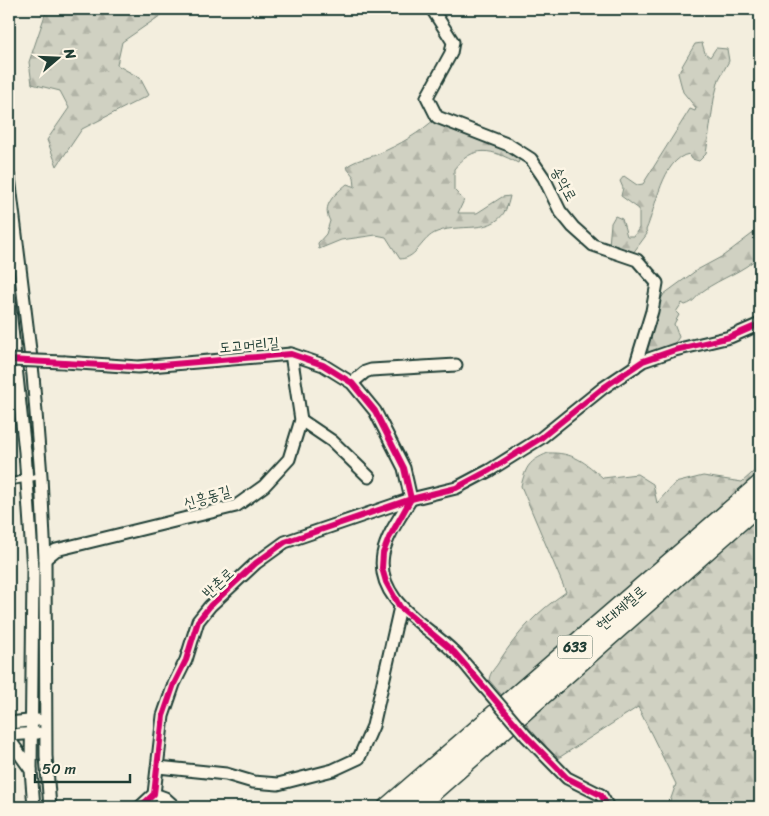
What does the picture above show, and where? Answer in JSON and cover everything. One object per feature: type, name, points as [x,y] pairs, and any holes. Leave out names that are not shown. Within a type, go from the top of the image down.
[{"type":"highway","name":"현대제철로","points":[[388,807],[760,485]]},
{"type":"highway","name":"현대제철로","points":[[415,807],[760,503]]},
{"type":"street","name":"송악로","points":[[432,9],[453,42],[451,53],[427,98],[437,117],[510,145],[531,159],[544,178],[560,211],[573,226],[593,245],[637,260],[657,283],[652,311],[635,366]]},
{"type":"street","points":[[9,178],[33,375],[41,476],[45,559],[46,788],[50,807]]},
{"type":"street","points":[[9,300],[27,478],[33,570],[31,770],[34,807]]},
{"type":"street","points":[[608,807],[601,795],[567,778],[526,736],[454,652],[400,607],[386,582],[382,568],[383,553],[388,538],[411,499],[456,488],[490,470],[540,438],[603,388],[635,366],[659,354],[730,337],[760,324]]},
{"type":"street","name":"도고머리길","points":[[9,360],[138,367],[291,354],[323,364],[352,383],[375,411],[404,468],[411,499]]},
{"type":"street","name":"신흥동길","points":[[45,559],[56,550],[236,506],[264,486],[289,458],[301,420],[291,354]]},
{"type":"street","points":[[352,383],[365,372],[371,370],[456,365]]},
{"type":"street","points":[[301,420],[332,441],[369,477]]},
{"type":"street","name":"반촌로","points":[[154,794],[167,704],[186,660],[198,621],[210,606],[256,563],[285,542],[411,499]]},
{"type":"street","points":[[158,767],[226,774],[253,782],[278,784],[333,770],[359,758],[373,726],[400,607]]},
{"type":"street","points":[[9,722],[45,719]]},
{"type":"street","points":[[9,735],[45,733]]},
{"type":"street","points":[[9,739],[31,770]]},
{"type":"street","points":[[140,807],[154,794],[165,798],[175,807]]},
{"type":"street","points":[[598,807],[601,795]]},
{"type":"lane","points":[[9,482],[41,476]]},
{"type":"green space","points":[[47,9],[170,9],[122,42],[117,65],[140,78],[149,95],[82,129],[57,166],[47,140],[69,108],[60,91],[32,84],[29,62]]},
{"type":"green space","points":[[702,43],[705,53],[710,57],[716,48],[727,49],[729,61],[719,79],[714,99],[706,154],[699,161],[692,159],[689,154],[680,158],[672,165],[661,186],[646,230],[647,234],[633,253],[609,245],[611,223],[615,216],[622,219],[627,236],[634,236],[639,228],[639,209],[621,196],[623,188],[620,181],[624,176],[637,185],[643,184],[690,109],[695,111],[696,108],[683,92],[678,73],[695,44]]},
{"type":"green space","points":[[437,117],[482,133],[520,158],[518,163],[491,152],[476,152],[461,161],[454,169],[454,190],[464,200],[458,213],[477,213],[502,197],[510,196],[506,210],[499,219],[491,224],[437,232],[411,255],[400,259],[386,237],[376,235],[341,240],[319,249],[318,243],[326,234],[330,221],[327,210],[328,205],[347,184],[355,187],[354,177],[346,167],[401,143]]},
{"type":"green space","points":[[760,228],[760,255],[747,266],[703,291],[691,302],[685,305],[682,303],[676,312],[679,315],[674,324],[679,337],[666,349],[649,352],[645,342],[656,307],[664,294],[697,270],[723,256]]},
{"type":"green space","points":[[548,453],[572,456],[603,478],[637,474],[653,484],[657,503],[675,483],[703,476],[742,482],[760,466],[760,807],[668,807],[676,784],[638,707],[560,757],[554,757],[489,680],[492,672],[521,631],[546,607],[566,592],[521,486],[529,465]]},
{"type":"cycle path","points":[[140,807],[154,794],[163,716],[174,684],[186,660],[198,621],[210,606],[256,563],[285,542],[411,499],[456,488],[490,470],[541,438],[603,388],[643,361],[675,350],[730,337],[760,324]]},
{"type":"cycle path","points":[[9,360],[138,367],[291,354],[323,365],[352,383],[375,411],[404,468],[411,499],[389,538],[383,553],[382,568],[386,582],[400,607],[454,652],[526,736],[567,778],[601,795],[608,807]]}]
